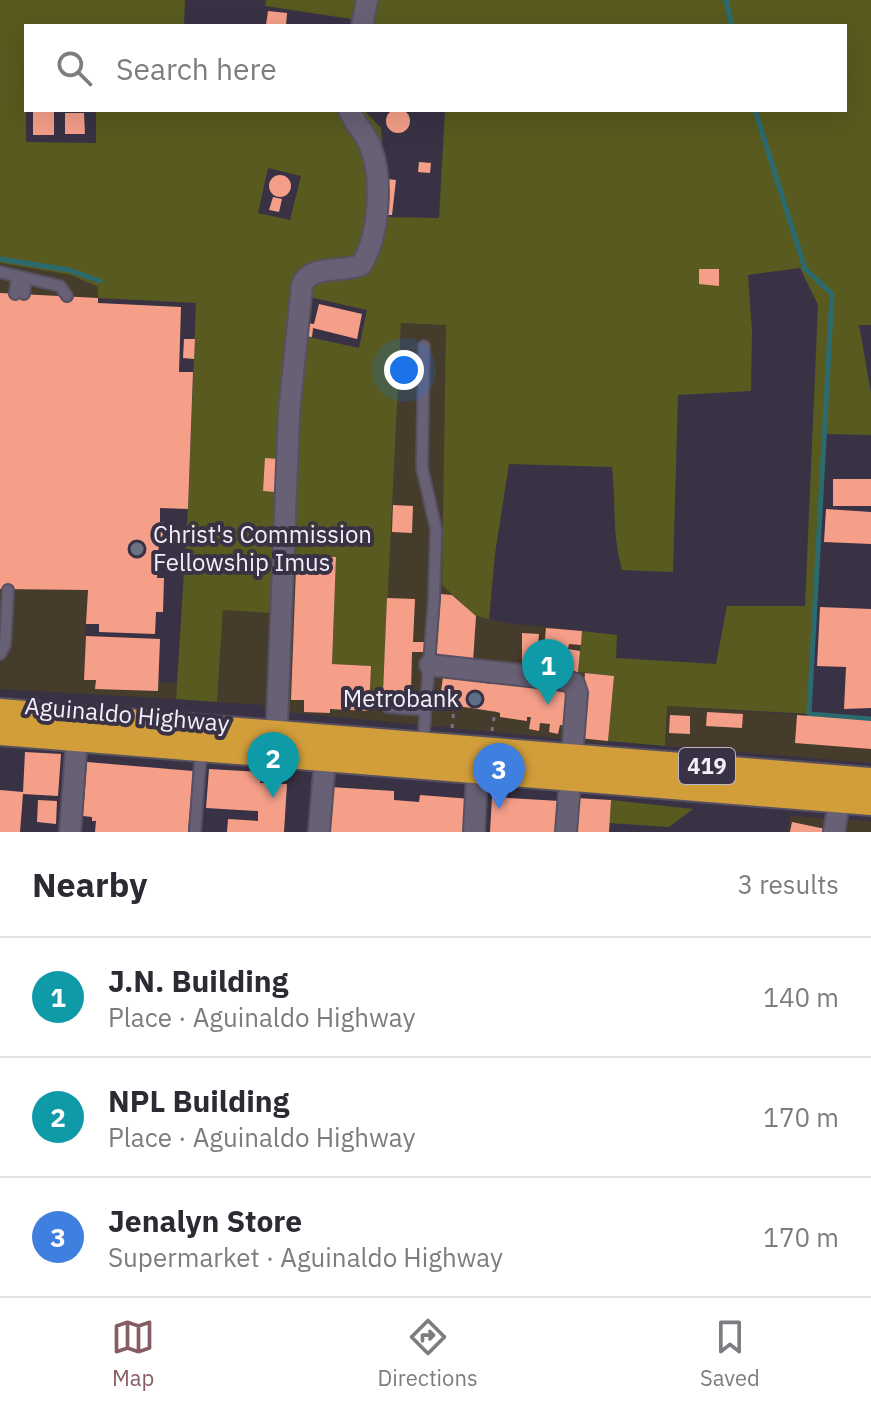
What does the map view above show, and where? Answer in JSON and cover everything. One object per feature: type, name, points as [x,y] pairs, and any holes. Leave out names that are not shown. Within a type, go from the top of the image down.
[{"type":"highway","name":"Aguinaldo Highway","points":[[0,711],[201,749],[423,744],[569,766],[843,793],[871,803]]},
{"type":"highway","name":"Aguinaldo Highway","points":[[0,733],[78,728],[276,745],[325,760],[483,751]]},
{"type":"highway","name":"Aguinaldo Highway","points":[[843,793],[871,780]]},
{"type":"street","points":[[362,24],[367,0]]},
{"type":"street","points":[[276,745],[289,413],[302,285],[305,277],[312,273],[361,265],[369,250],[374,228],[378,188],[374,157],[365,134],[350,112]]},
{"type":"street","points":[[430,665],[570,681],[577,693],[566,832]]},
{"type":"street","points":[[70,832],[78,728]]},
{"type":"street","points":[[474,832],[483,751]]},
{"type":"street","points":[[319,832],[325,760]]},
{"type":"street","points":[[834,832],[843,793]]},
{"type":"street","points":[[843,793],[843,832]]},
{"type":"lane","points":[[0,272],[60,286],[67,296]]},
{"type":"lane","points":[[20,294],[21,277]]},
{"type":"lane","points":[[423,744],[436,529],[422,468],[424,346]]},
{"type":"lane","points":[[0,654],[5,645],[8,590]]},
{"type":"lane","points":[[388,707],[426,710]]},
{"type":"lane","points":[[195,832],[201,749]]},
{"type":"path","points":[[451,731],[454,708]]},
{"type":"path","points":[[483,751],[495,711]]},
{"type":"shaded area","points":[[0,0],[185,0],[184,24],[24,24],[26,142],[96,143],[96,112],[366,112],[381,128],[385,177],[382,217],[439,218],[445,112],[847,112],[847,24],[371,24],[265,6],[266,0],[871,0],[871,325],[859,325],[871,393],[871,435],[824,434],[809,714],[667,706],[665,746],[608,741],[614,676],[578,672],[582,631],[617,635],[616,658],[716,664],[727,606],[805,606],[818,305],[800,268],[748,275],[752,331],[751,391],[678,395],[673,572],[622,570],[615,531],[612,467],[509,464],[489,619],[476,616],[442,585],[446,325],[401,323],[383,692],[370,692],[371,666],[332,664],[336,557],[296,555],[297,536],[275,535],[270,613],[223,610],[217,702],[176,699],[188,509],[196,303],[98,298],[98,287],[71,275],[0,263]],"holes":[[[268,168],[301,176],[290,220],[258,213]],[[309,297],[367,310],[359,348],[304,336]]]},
{"type":"shaded area","points":[[0,263],[71,275],[98,287],[86,636],[160,639],[158,682],[177,683],[176,699],[0,689]]},
{"type":"shaded area","points":[[401,323],[447,324],[442,585],[476,616],[507,623],[582,631],[578,672],[614,676],[608,743],[264,710],[264,705],[217,702],[223,610],[274,535],[297,536],[336,557],[332,664],[371,666],[383,692]]},
{"type":"shaded area","points":[[667,706],[871,719],[871,763],[665,746]]},
{"type":"shaded area","points":[[611,800],[693,809],[669,827],[609,823]]},
{"type":"shaded area","points":[[790,816],[871,821],[871,832],[788,832]]},
{"type":"building","points":[[268,11],[287,13],[286,24],[266,24]]},
{"type":"building","points":[[33,112],[54,112],[54,135],[33,135]]},
{"type":"building","points":[[391,112],[405,112],[409,117],[409,125],[402,132],[394,132],[387,125],[387,117]]},
{"type":"building","points":[[65,113],[84,113],[85,134],[65,134]]},
{"type":"building","points":[[419,162],[431,163],[430,173],[418,172]]},
{"type":"building","points":[[280,175],[288,178],[291,186],[288,194],[280,197],[272,194],[269,186],[272,178]]},
{"type":"building","points":[[387,179],[396,180],[392,215],[384,215]]},
{"type":"building","points":[[273,197],[282,199],[279,212],[269,210]]},
{"type":"building","points":[[699,269],[719,269],[719,286],[699,284]]},
{"type":"building","points":[[0,293],[98,298],[98,303],[181,307],[179,372],[193,372],[188,509],[160,508],[160,522],[164,522],[163,541],[159,541],[157,578],[164,578],[163,612],[156,612],[155,634],[99,632],[99,624],[86,624],[88,590],[0,589]]},
{"type":"building","points":[[319,304],[362,314],[357,339],[313,328],[312,337],[303,336],[305,323],[314,324]]},
{"type":"building","points":[[184,339],[195,339],[194,359],[183,358]]},
{"type":"building","points":[[265,458],[278,459],[276,492],[263,491]]},
{"type":"building","points":[[833,479],[871,479],[871,506],[833,506]]},
{"type":"building","points":[[393,505],[413,506],[412,533],[392,532]]},
{"type":"building","points":[[826,509],[871,512],[871,544],[824,542]]},
{"type":"building","points":[[307,556],[336,557],[332,664],[371,666],[369,711],[330,709],[330,713],[304,712],[304,700],[291,700],[296,568],[307,569]]},
{"type":"building","points":[[441,594],[452,595],[476,616],[473,662],[436,659]]},
{"type":"building","points":[[387,598],[415,599],[413,642],[426,642],[425,652],[412,652],[411,693],[383,692]]},
{"type":"building","points":[[820,607],[871,609],[871,708],[844,709],[846,667],[817,666]]},
{"type":"building","points":[[546,628],[582,631],[581,645],[569,644],[568,649],[580,651],[578,672],[542,669]]},
{"type":"building","points":[[522,633],[539,634],[536,667],[522,666]]},
{"type":"building","points":[[86,636],[160,639],[158,691],[95,689],[96,680],[84,680]]},
{"type":"building","points":[[585,673],[614,676],[608,741],[579,738]]},
{"type":"building","points":[[443,677],[491,684],[492,678],[536,684],[535,688],[570,693],[566,726],[560,725],[558,734],[549,732],[550,724],[540,723],[539,731],[529,729],[531,717],[527,717],[527,721],[500,717],[497,712],[451,705],[453,692],[441,691]]},
{"type":"building","points":[[707,712],[743,714],[742,728],[706,726]]},
{"type":"building","points":[[670,715],[690,716],[690,734],[669,733]]},
{"type":"building","points":[[797,715],[871,721],[871,749],[795,743]]},
{"type":"building","points":[[25,752],[61,754],[58,796],[23,794],[20,832],[0,832],[0,790],[23,792]]},
{"type":"building","points":[[87,762],[193,771],[188,832],[95,832],[96,821],[83,816]]},
{"type":"building","points":[[209,769],[261,772],[260,783],[287,784],[284,832],[227,832],[228,819],[258,821],[258,811],[206,808]]},
{"type":"building","points":[[330,787],[394,791],[394,800],[419,802],[420,795],[471,799],[468,832],[327,832]]},
{"type":"building","points":[[492,797],[560,801],[558,832],[490,832]]},
{"type":"building","points":[[576,798],[611,800],[609,832],[574,832]]},
{"type":"building","points":[[38,800],[57,801],[56,824],[37,822]]},
{"type":"building","points":[[792,822],[835,831],[790,832]]},
{"type":"waterway","points":[[726,0],[732,24]]},
{"type":"waterway","points":[[756,112],[805,269],[832,294],[809,714],[871,719]]},
{"type":"waterway","points":[[0,259],[69,270],[100,281]]},
{"type":"place","name":"Christ's Commission Fellowship Imus","points":[[137,549]]},
{"type":"place","name":"Metrobank","points":[[475,699]]},
{"type":"place","name":"J.N. Building","points":[[548,705]]},
{"type":"place","name":"NPL Building","points":[[273,798]]},
{"type":"place","name":"Jenalyn Store","points":[[499,809]]}]
